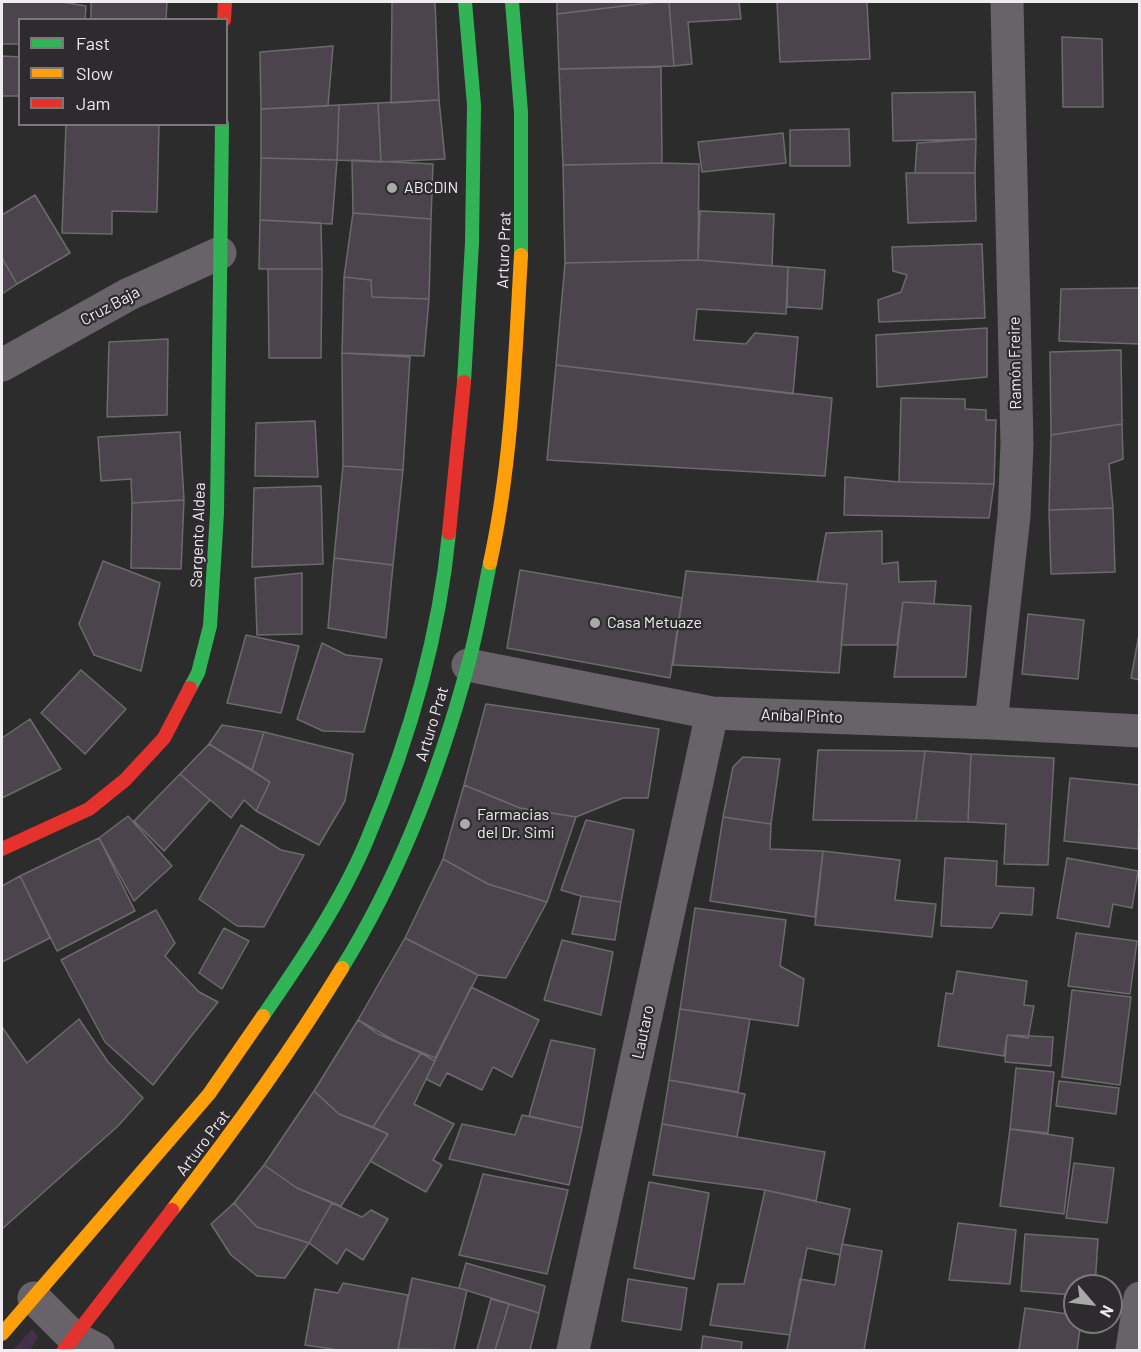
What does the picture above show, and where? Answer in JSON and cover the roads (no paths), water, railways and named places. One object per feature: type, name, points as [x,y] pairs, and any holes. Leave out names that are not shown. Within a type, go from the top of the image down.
[{"type":"main road","points":[[224,18],[225,2]]},
{"type":"main road","name":"Arturo Prat","points":[[2,1334],[209,1094],[267,1010],[322,927],[362,851],[396,761],[424,676],[446,567],[463,397],[472,243],[474,105],[465,2]]},
{"type":"main road","name":"Arturo Prat","points":[[78,1346],[296,1045],[356,946],[400,855],[435,771],[468,665],[501,513],[513,396],[522,203],[522,112],[512,2]]},
{"type":"main road","name":"Sargento Aldea","points":[[2,849],[89,809],[125,780],[164,738],[198,672],[210,626],[218,513],[222,126]]},
{"type":"street","name":"Ramón Freire","points":[[991,723],[1014,516],[1017,444],[1007,2]]},
{"type":"street","name":"Cruz Baja","points":[[2,364],[129,294],[220,253]]},
{"type":"street","name":"Aníbal Pinto","points":[[468,665],[712,713],[1140,731]]},
{"type":"street","name":"Lautaro","points":[[573,1350],[712,713]]},
{"type":"street","points":[[34,1298],[78,1346]]},
{"type":"street","points":[[1132,1350],[1140,1298]]},
{"type":"place","name":"ABCDIN","points":[[392,188]]},
{"type":"place","name":"Casa Metuaze","points":[[595,623]]},
{"type":"place","name":"Farmacias del Dr. Simi","points":[[465,824]]}]
